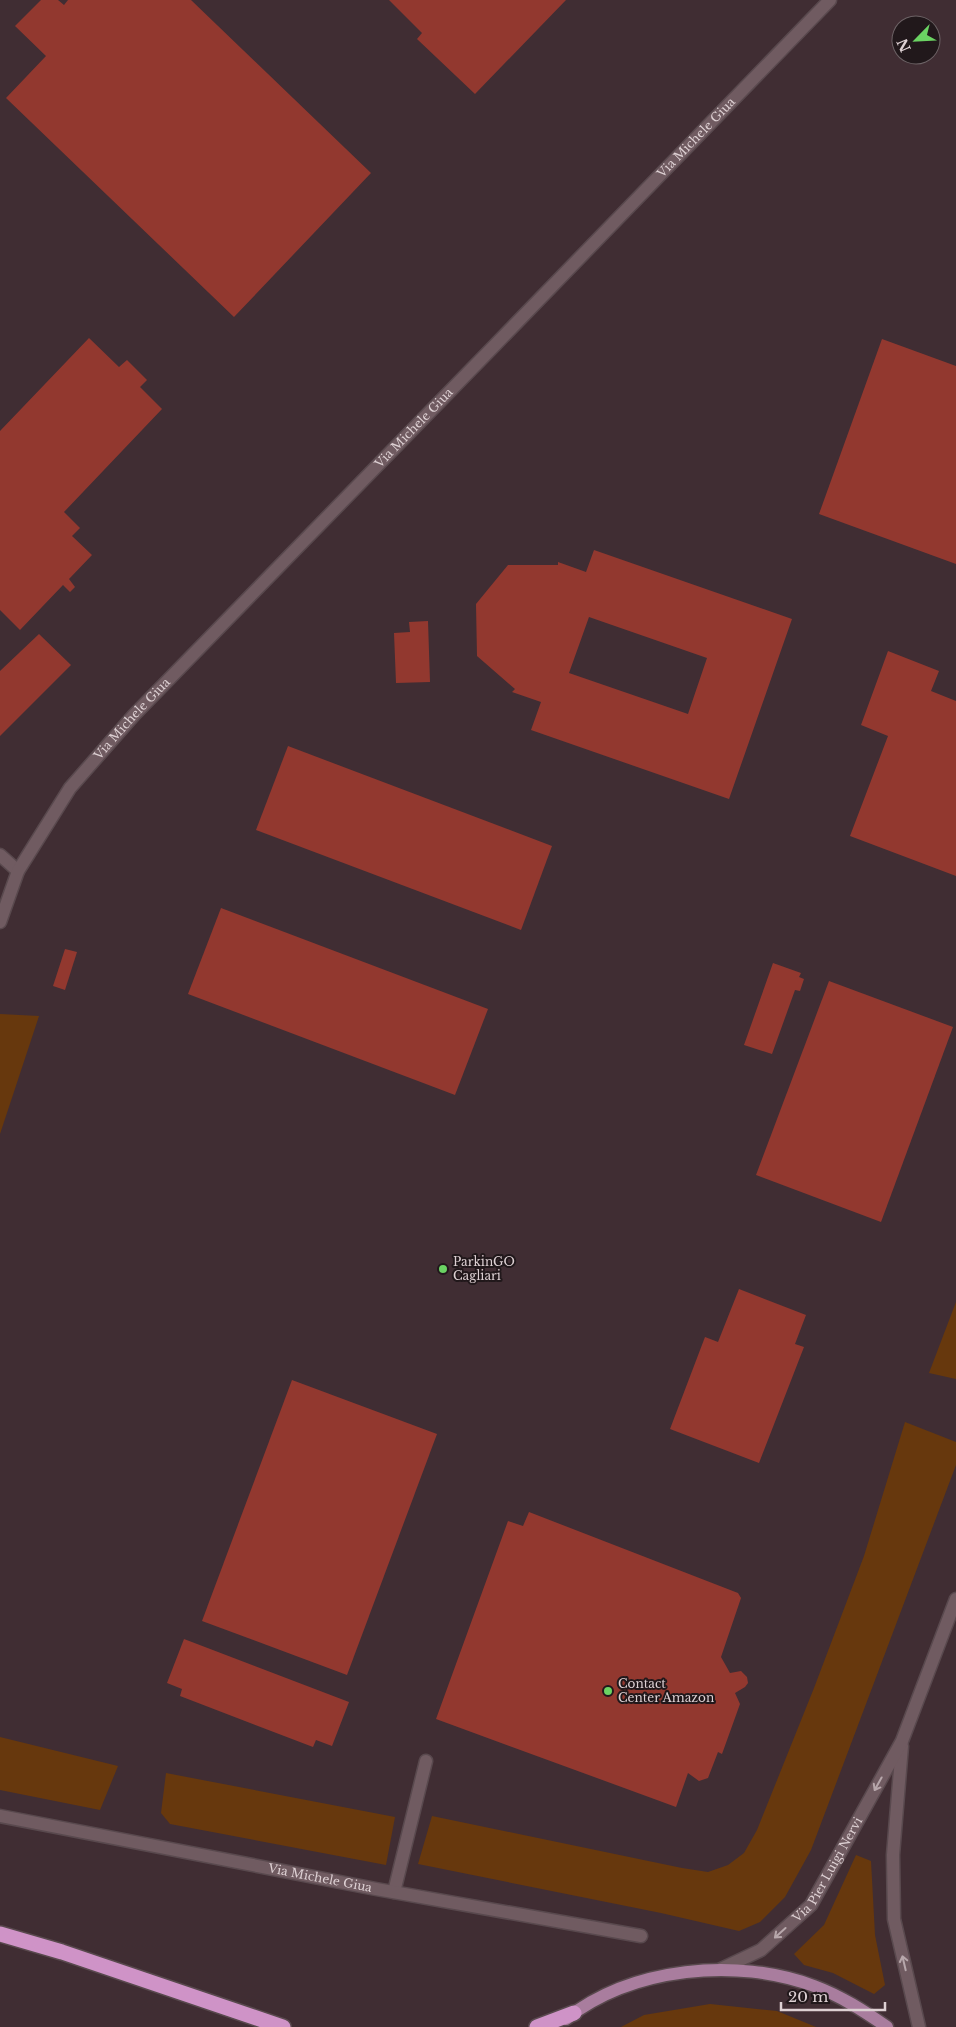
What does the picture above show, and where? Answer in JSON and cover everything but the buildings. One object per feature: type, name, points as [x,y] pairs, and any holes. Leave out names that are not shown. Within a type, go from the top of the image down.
[{"type":"highway","points":[[0,1934],[62,1952],[283,2027]]},
{"type":"highway","points":[[537,2027],[574,2013]]},
{"type":"main road","points":[[556,2027],[574,2013],[608,1994],[644,1980],[682,1972],[721,1969],[768,1973],[814,1985],[857,2006],[887,2027]]},
{"type":"street","name":"Via Michele Giua","points":[[0,922],[18,871],[70,788],[134,715],[830,0]]},
{"type":"street","points":[[0,855],[18,871]]},
{"type":"street","name":"Via Pier Luigi Nervi","points":[[721,1969],[761,1950],[811,1905],[902,1741],[956,1599]]},
{"type":"street","name":"Via Pier Luigi Nervi","points":[[902,1741],[893,1854],[894,1919],[919,2027]]},
{"type":"street","points":[[394,1892],[426,1761]]},
{"type":"street","name":"Via Michele Giua","points":[[0,1816],[394,1892],[641,1936]]},
{"type":"shaded area","points":[[0,1014],[39,1016],[0,1134]]},
{"type":"shaded area","points":[[956,1302],[956,1379],[929,1373]]},
{"type":"shaded area","points":[[905,1422],[956,1442],[956,1465],[811,1850],[785,1897],[760,1922],[739,1931],[661,1913],[418,1864],[432,1816],[708,1872],[728,1865],[744,1853],[757,1830],[864,1556]]},
{"type":"shaded area","points":[[0,1737],[118,1766],[100,1810],[0,1790]]},
{"type":"shaded area","points":[[166,1773],[395,1817],[386,1865],[170,1824],[161,1813]]},
{"type":"shaded area","points":[[856,1855],[871,1861],[875,1935],[885,1985],[874,1994],[833,1973],[804,1965],[794,1954],[824,1925]]},
{"type":"shaded area","points":[[710,2004],[777,2011],[816,2027],[621,2027],[644,2015]]},
{"type":"place","name":"ParkinGO Cagliari","points":[[443,1269]]},
{"type":"place","name":"Contact Center Amazon","points":[[608,1691]]}]
